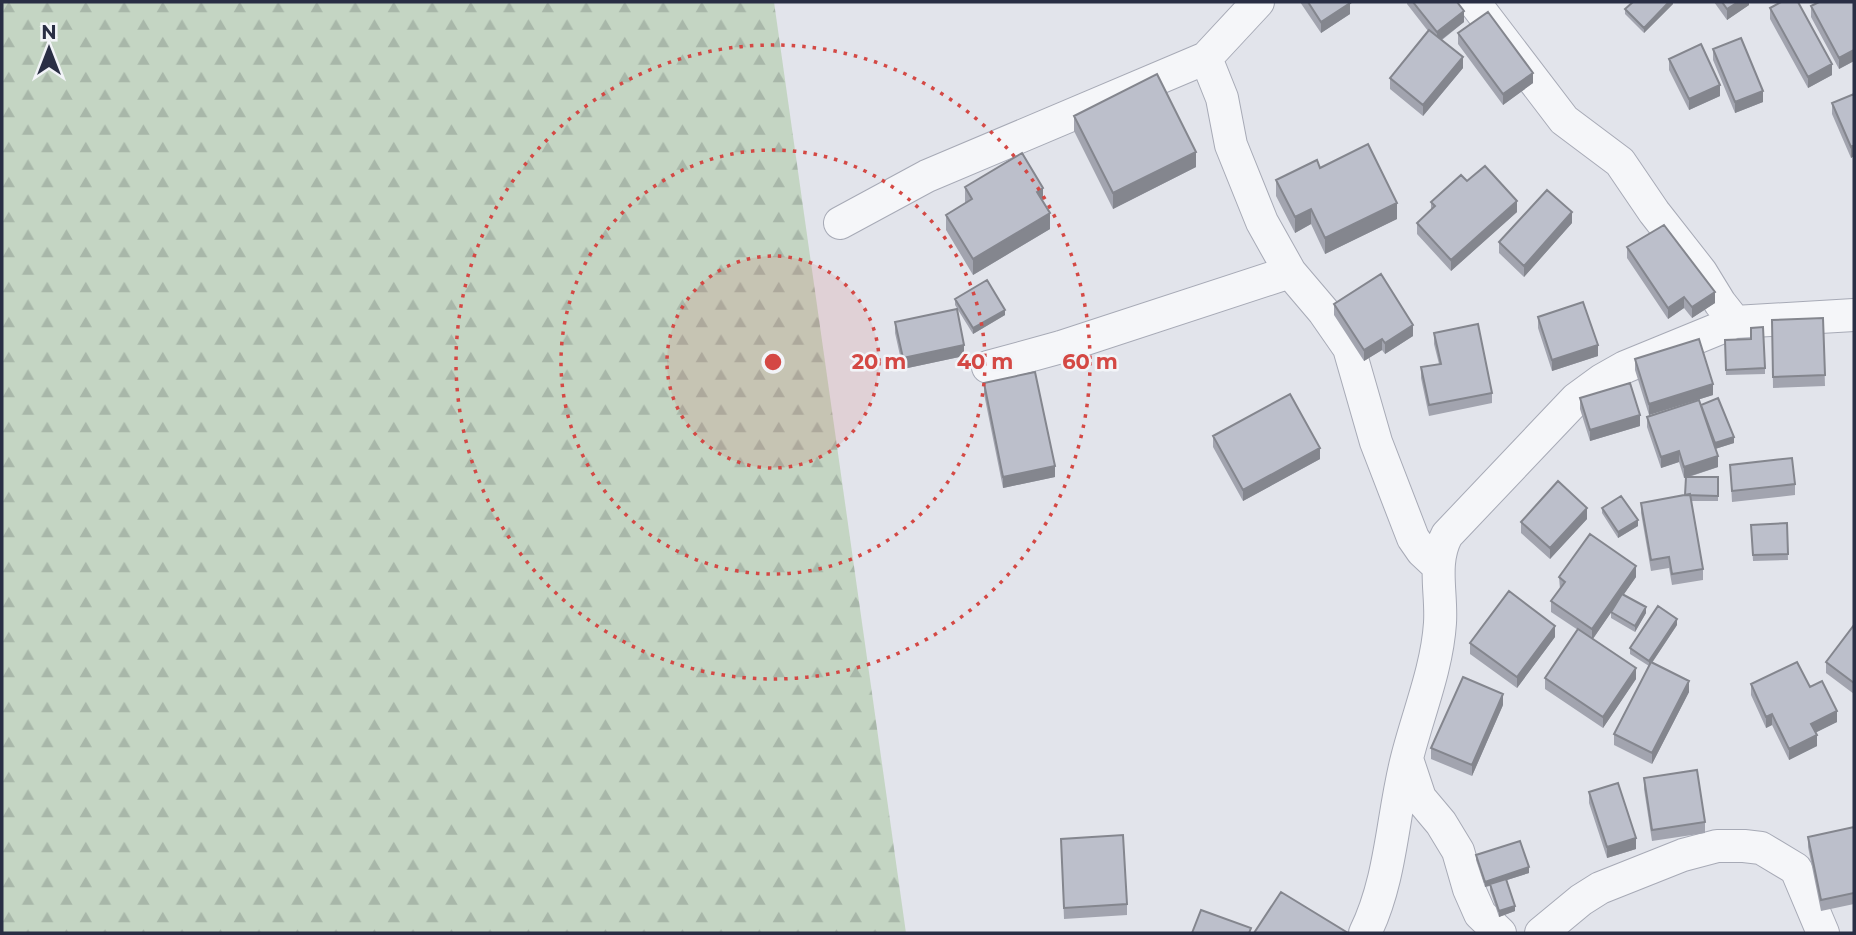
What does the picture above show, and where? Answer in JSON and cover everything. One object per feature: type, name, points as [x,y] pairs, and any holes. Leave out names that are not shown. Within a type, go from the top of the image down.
[{"type":"street","points":[[840,223],[928,177],[1206,58],[1258,2]]},
{"type":"street","points":[[1474,2],[1564,120],[1620,162],[1654,212],[1702,272],[1735,322]]},
{"type":"street","points":[[1206,58],[1222,98],[1231,145],[1262,222],[1290,272],[1324,312],[1349,348],[1376,442],[1413,538],[1438,566]]},
{"type":"street","points":[[988,367],[1061,347],[1290,272]]},
{"type":"street","points":[[1365,933],[1374,915],[1388,867],[1393,822],[1407,757],[1436,651],[1440,624],[1438,566],[1441,547],[1447,534],[1576,399],[1625,367],[1735,322],[1854,314]]},
{"type":"street","points":[[1407,757],[1420,798],[1441,823],[1458,851],[1469,889],[1480,914],[1500,933]]},
{"type":"street","points":[[1541,933],[1600,888],[1683,855],[1717,846],[1744,846],[1760,848],[1796,869],[1823,933]]},
{"type":"green space","points":[[2,2],[774,2],[906,933],[2,933]]},
{"type":"building","points":[[1308,2],[1349,2],[1350,3],[1321,22]]},
{"type":"building","points":[[1413,2],[1457,2],[1464,11],[1437,32]]},
{"type":"building","points":[[1633,2],[1669,2],[1644,28],[1625,9]]},
{"type":"building","points":[[1722,2],[1738,2],[1727,9]]},
{"type":"building","points":[[1781,2],[1798,2],[1832,64],[1808,77],[1770,8]]},
{"type":"building","points":[[1819,2],[1854,2],[1854,50],[1839,58],[1811,6]]},
{"type":"building","points":[[1488,12],[1533,73],[1503,94],[1458,33]]},
{"type":"building","points":[[1429,30],[1463,57],[1423,105],[1390,78]]},
{"type":"building","points":[[1741,38],[1763,91],[1735,102],[1713,49]]},
{"type":"building","points":[[1701,44],[1720,85],[1689,99],[1669,59]]},
{"type":"building","points":[[1157,74],[1196,152],[1113,193],[1074,116]]},
{"type":"building","points":[[1854,94],[1854,145],[1851,147],[1832,103]]},
{"type":"building","points":[[1368,144],[1397,203],[1325,238],[1311,209],[1295,217],[1276,180],[1317,160],[1320,168]]},
{"type":"building","points":[[1022,153],[1043,188],[1037,192],[1050,213],[973,259],[946,215],[972,199],[965,187]]},
{"type":"building","points":[[1485,166],[1517,201],[1451,260],[1417,223],[1435,206],[1431,202],[1461,175],[1467,181]]},
{"type":"building","points":[[1547,190],[1572,212],[1524,266],[1499,242]]},
{"type":"building","points":[[1664,225],[1715,292],[1692,307],[1684,297],[1668,308],[1627,247]]},
{"type":"building","points":[[1381,274],[1413,325],[1385,343],[1382,339],[1364,350],[1334,304]]},
{"type":"building","points":[[987,280],[1005,310],[973,328],[955,299]]},
{"type":"building","points":[[1583,302],[1598,345],[1552,360],[1538,317]]},
{"type":"building","points":[[957,309],[964,345],[903,358],[895,322]]},
{"type":"building","points":[[1823,318],[1825,375],[1773,377],[1772,320]]},
{"type":"building","points":[[1478,324],[1492,393],[1429,405],[1421,367],[1441,364],[1434,333]]},
{"type":"building","points":[[1763,327],[1765,368],[1726,370],[1725,340],[1751,339],[1751,328]]},
{"type":"building","points":[[1699,339],[1713,384],[1649,404],[1635,359]]},
{"type":"building","points":[[1035,372],[1055,466],[1003,477],[984,383]]},
{"type":"building","points":[[1630,383],[1640,415],[1590,430],[1580,398]]},
{"type":"building","points":[[1290,394],[1320,448],[1243,490],[1213,436]]},
{"type":"building","points":[[1718,398],[1734,437],[1715,443],[1701,405]]},
{"type":"building","points":[[1699,400],[1718,456],[1684,467],[1679,451],[1661,457],[1647,417]]},
{"type":"building","points":[[1792,458],[1795,484],[1732,491],[1730,465]]},
{"type":"building","points":[[1686,477],[1718,477],[1718,496],[1685,495]]},
{"type":"building","points":[[1558,481],[1587,508],[1550,548],[1521,522]]},
{"type":"building","points":[[1690,494],[1703,569],[1672,574],[1669,557],[1651,560],[1641,503]]},
{"type":"building","points":[[1621,496],[1638,520],[1618,532],[1602,508]]},
{"type":"building","points":[[1787,523],[1788,554],[1753,555],[1751,525]]},
{"type":"building","points":[[1590,534],[1636,566],[1592,629],[1551,601],[1565,582],[1559,577]]},
{"type":"building","points":[[1509,591],[1555,626],[1517,677],[1470,643]]},
{"type":"building","points":[[1622,594],[1646,607],[1635,626],[1611,612]]},
{"type":"building","points":[[1658,606],[1677,619],[1649,661],[1630,648]]},
{"type":"building","points":[[1854,625],[1854,683],[1826,662]]},
{"type":"building","points":[[1578,629],[1636,668],[1603,717],[1545,678]]},
{"type":"building","points":[[1651,662],[1689,681],[1652,753],[1614,734]]},
{"type":"building","points":[[1797,662],[1810,687],[1822,681],[1837,711],[1811,724],[1817,735],[1789,749],[1772,714],[1766,717],[1751,684]]},
{"type":"building","points":[[1463,677],[1503,694],[1472,765],[1431,748]]},
{"type":"building","points":[[1697,770],[1705,822],[1652,830],[1644,778]]},
{"type":"building","points":[[1618,783],[1636,838],[1607,847],[1589,792]]},
{"type":"building","points":[[1854,827],[1854,893],[1821,900],[1808,837]]},
{"type":"building","points":[[1123,835],[1127,904],[1064,908],[1061,839]]},
{"type":"building","points":[[1520,841],[1529,867],[1485,882],[1476,855]]},
{"type":"building","points":[[1506,879],[1515,906],[1499,911],[1490,884]]},
{"type":"building","points":[[1281,892],[1348,933],[1254,933]]},
{"type":"building","points":[[1201,910],[1251,928],[1249,933],[1192,933]]}]
